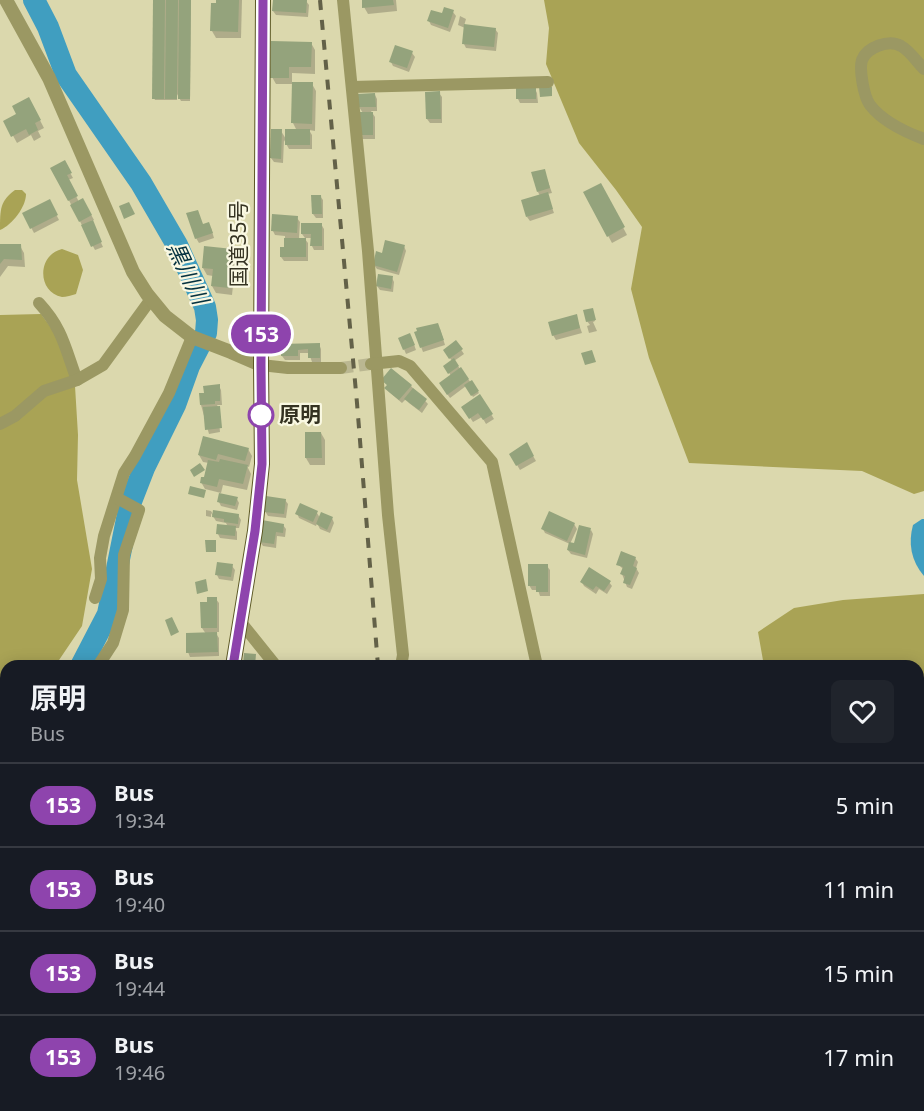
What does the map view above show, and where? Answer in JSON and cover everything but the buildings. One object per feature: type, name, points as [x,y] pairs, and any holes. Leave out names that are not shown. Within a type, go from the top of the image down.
[{"type":"highway","name":"国道35号","points":[[234,660],[255,531],[262,464],[263,0]]},
{"type":"street","points":[[6,0],[49,78],[133,272],[165,316],[192,338],[231,351],[261,365],[288,368],[341,368]]},
{"type":"street","points":[[343,0],[402,660]]},
{"type":"street","points":[[924,69],[901,45],[888,42],[870,49],[862,60],[862,82],[869,104],[893,125],[924,139]]},
{"type":"street","points":[[352,87],[548,82]]},
{"type":"street","points":[[0,424],[15,416],[44,391],[77,380],[103,365],[151,299]]},
{"type":"street","points":[[39,303],[53,318],[65,341],[77,380]]},
{"type":"street","points":[[95,598],[101,579],[100,558],[104,536],[118,498],[124,473],[169,393],[192,338]]},
{"type":"street","points":[[374,364],[399,361],[410,366],[492,462],[536,660]]},
{"type":"street","points":[[102,660],[112,643],[123,610],[124,555],[138,510],[118,498]]},
{"type":"street","points":[[239,620],[271,660]]},
{"type":"shaded area","points":[[544,0],[924,0],[924,491],[914,494],[862,471],[689,463],[649,358],[631,289],[642,227],[579,143],[546,64],[549,28]]},
{"type":"shaded area","points":[[15,190],[22,190],[26,194],[24,204],[14,220],[0,230],[2,206],[6,198]]},
{"type":"shaded area","points":[[62,249],[78,255],[83,270],[76,294],[62,297],[54,294],[48,288],[43,273],[48,258]]},
{"type":"shaded area","points":[[41,314],[57,336],[75,386],[78,435],[77,480],[92,569],[82,626],[59,660],[0,660],[0,315]]},
{"type":"shaded area","points":[[924,594],[924,660],[763,660],[758,632],[794,608],[843,600]]},
{"type":"water","points":[[924,519],[924,576],[913,558],[911,545],[913,525]]},
{"type":"waterway","name":"黒川川","points":[[34,0],[48,27],[66,75],[141,183],[177,245],[205,307],[207,320],[206,333],[189,366],[175,405],[144,468],[130,504],[108,614],[84,660]]},
{"type":"tunnel","points":[[341,368],[371,364]]},
{"type":"railway","points":[[320,0],[357,403],[378,660]]},
{"type":"bus line","name":"153","points":[[234,660],[255,531],[262,464],[263,0]]},
{"type":"place","name":"原明","points":[[261,415]]}]
